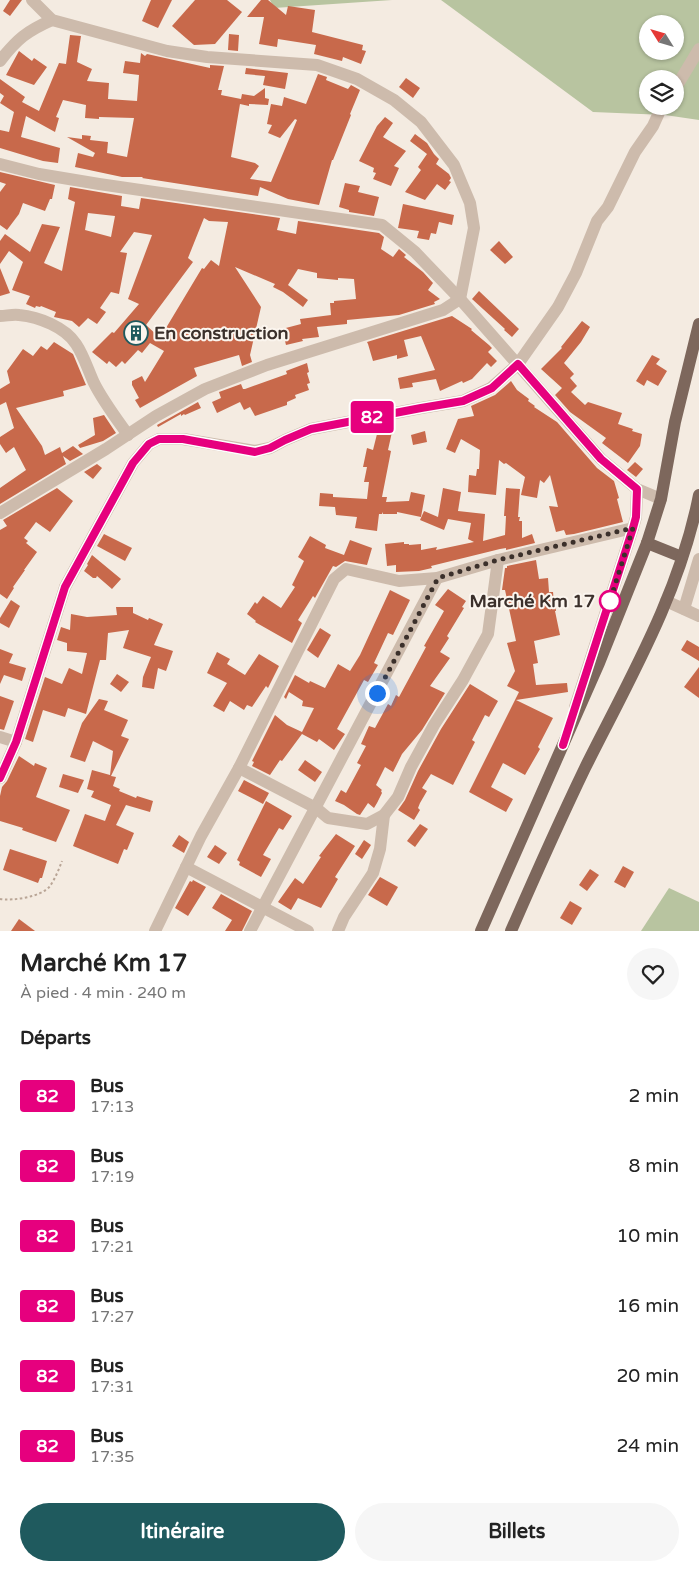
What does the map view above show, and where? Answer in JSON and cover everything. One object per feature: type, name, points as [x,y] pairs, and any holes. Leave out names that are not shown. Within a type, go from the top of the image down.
[{"type":"main road","points":[[481,931],[599,663],[647,543],[661,499],[675,422],[699,324]]},
{"type":"main road","points":[[511,931],[545,854],[652,635],[682,557],[699,495]]},
{"type":"main road","points":[[647,543],[682,557]]},
{"type":"street","points":[[0,514],[156,416],[212,386],[276,362],[443,310],[460,299],[474,228],[470,203],[454,164],[421,122],[394,100],[357,78],[317,65],[207,57],[167,51],[52,20],[32,0]]},
{"type":"street","points":[[0,61],[11,47],[30,30],[52,20]]},
{"type":"street","points":[[684,74],[699,49]]},
{"type":"street","points":[[0,778],[16,742],[65,587],[133,463],[149,444],[159,439],[183,439],[255,452],[270,448],[311,429],[463,401],[492,388],[518,364],[558,307],[576,273],[598,221],[608,207],[635,152],[658,115]]},
{"type":"street","points":[[0,164],[39,174],[99,184],[382,225],[415,252],[460,299],[601,459],[637,489],[661,499]]},
{"type":"street","points":[[0,316],[18,314],[41,320],[63,330],[76,343],[87,364],[93,382],[128,435]]},
{"type":"street","points":[[563,745],[633,528],[636,517],[637,489]]},
{"type":"street","points":[[155,931],[201,836],[239,768],[334,579],[346,569],[399,581],[438,578],[498,560],[633,528]]},
{"type":"street","points":[[684,609],[699,558]]},
{"type":"street","points":[[239,768],[316,808],[328,818],[367,824],[384,815],[398,797],[434,724],[463,680],[488,634],[498,560]]},
{"type":"street","points":[[250,931],[438,578]]},
{"type":"street","points":[[666,601],[699,616]]},
{"type":"street","points":[[0,737],[16,742]]},
{"type":"street","points":[[338,931],[344,917],[373,873],[380,849],[384,815]]},
{"type":"street","points":[[186,868],[308,931]]},
{"type":"path","points":[[0,899],[22,899],[49,888],[62,861]]},
{"type":"green space","points":[[270,0],[392,0],[274,8]]},
{"type":"green space","points":[[441,0],[699,0],[699,120],[665,115],[684,115],[684,70],[639,70],[639,114],[593,112]]},
{"type":"green space","points":[[669,888],[699,902],[699,931],[641,931]]},
{"type":"building","points":[[10,0],[22,0],[10,16],[3,11]]},
{"type":"building","points":[[151,0],[172,0],[158,28],[142,21]]},
{"type":"building","points":[[195,0],[227,0],[242,12],[215,44],[194,45],[172,26]]},
{"type":"building","points":[[261,0],[268,0],[286,15],[288,6],[315,10],[312,32],[363,45],[362,50],[366,51],[361,64],[343,57],[342,61],[314,54],[316,45],[278,39],[277,47],[259,44],[264,17],[247,17]]},
{"type":"building","points":[[229,34],[239,35],[238,51],[228,50]]},
{"type":"building","points":[[70,35],[81,36],[77,62],[92,69],[87,81],[109,83],[108,99],[137,101],[139,75],[123,73],[125,61],[140,63],[141,53],[145,56],[147,54],[210,68],[210,65],[224,66],[218,90],[222,90],[221,95],[241,99],[242,94],[254,96],[265,88],[265,98],[269,99],[268,105],[249,104],[249,106],[240,104],[231,157],[255,163],[259,166],[250,179],[271,182],[297,120],[295,119],[280,138],[268,133],[272,125],[267,124],[271,104],[282,106],[284,97],[306,104],[318,74],[327,77],[326,80],[348,89],[351,85],[360,90],[332,160],[319,205],[288,199],[260,187],[258,196],[143,177],[122,177],[75,167],[78,153],[93,157],[95,153],[67,137],[82,139],[82,135],[91,136],[90,140],[108,142],[107,153],[127,157],[134,118],[85,118],[86,105],[63,100],[56,117],[59,118],[55,132],[26,116],[21,137],[60,148],[58,163],[43,161],[0,148],[0,130],[9,132],[14,112],[0,103],[4,96],[0,93],[0,79],[25,97],[22,102],[39,111],[59,63],[66,64]]},
{"type":"building","points":[[19,51],[32,61],[34,58],[47,67],[34,85],[6,75]]},
{"type":"building","points":[[246,68],[288,73],[285,89],[263,85],[265,76],[245,74]]},
{"type":"building","points":[[406,78],[420,88],[413,98],[399,87]]},
{"type":"building","points":[[385,117],[393,123],[383,137],[406,151],[394,166],[399,168],[391,186],[373,179],[376,173],[373,172],[374,168],[359,161],[377,126]]},
{"type":"building","points":[[415,134],[427,143],[439,159],[436,164],[449,174],[451,178],[449,181],[451,182],[445,190],[437,184],[425,200],[405,192],[421,170],[418,167],[427,154],[410,141]]},
{"type":"building","points":[[0,172],[55,185],[52,199],[50,199],[45,211],[23,203],[19,214],[7,230],[0,225],[0,192],[6,184],[0,182]]},
{"type":"building","points":[[345,183],[360,186],[358,192],[379,197],[374,216],[349,212],[349,210],[339,207]]},
{"type":"building","points":[[70,187],[122,196],[121,206],[139,209],[141,198],[280,218],[277,230],[296,234],[298,221],[379,233],[384,237],[381,249],[393,257],[399,249],[406,255],[404,257],[423,272],[433,283],[428,290],[440,299],[434,302],[435,304],[399,315],[347,320],[347,324],[317,327],[319,337],[302,339],[303,341],[286,345],[282,329],[301,324],[300,319],[331,315],[330,303],[334,303],[334,301],[356,299],[354,279],[317,278],[317,273],[298,269],[288,285],[308,300],[303,307],[273,287],[275,284],[235,267],[261,307],[250,355],[252,362],[242,366],[239,355],[194,368],[197,376],[140,408],[135,400],[139,398],[132,385],[132,381],[142,376],[145,382],[164,351],[150,343],[142,353],[138,350],[125,364],[122,361],[116,367],[109,361],[107,364],[92,352],[112,332],[114,333],[139,304],[128,299],[152,235],[134,232],[120,252],[127,253],[119,294],[111,292],[100,308],[106,312],[97,324],[88,318],[79,327],[72,321],[54,317],[56,312],[41,306],[36,306],[35,308],[26,304],[30,296],[12,290],[23,262],[9,251],[0,264],[0,241],[5,234],[30,252],[42,224],[60,227],[44,263],[62,271],[75,202],[68,199]],"holes":[[[88,213],[115,216],[111,237],[85,230]],[[204,218],[209,221],[228,222],[219,266],[211,260],[204,269],[202,268],[160,338],[146,325],[193,262],[188,258]]]},
{"type":"building","points":[[403,204],[454,215],[452,225],[439,222],[436,234],[431,233],[429,240],[417,238],[419,231],[398,228]]},
{"type":"building","points":[[499,241],[513,257],[505,264],[490,250]]},
{"type":"building","points":[[0,268],[10,293],[0,296]]},
{"type":"building","points":[[479,291],[519,329],[512,337],[472,299]]},
{"type":"building","points":[[452,316],[472,329],[492,348],[488,352],[497,361],[491,367],[487,363],[472,379],[463,383],[462,381],[440,391],[436,379],[412,383],[413,387],[400,389],[398,378],[435,370],[421,336],[404,340],[408,356],[397,359],[397,355],[373,361],[367,342]]},
{"type":"building","points":[[582,321],[590,327],[564,363],[574,374],[570,378],[577,386],[571,392],[585,405],[588,402],[622,413],[618,424],[642,434],[640,446],[628,463],[602,443],[606,438],[570,412],[555,395],[562,388],[541,369],[562,348]]},
{"type":"building","points":[[54,342],[73,354],[86,385],[63,391],[64,396],[16,408],[42,446],[45,455],[60,447],[62,453],[73,446],[83,454],[70,461],[63,456],[66,464],[0,504],[0,488],[26,470],[14,447],[6,453],[0,444],[0,437],[14,428],[6,402],[0,405],[0,389],[10,383],[7,371],[23,349],[33,356],[41,346],[47,350]]},
{"type":"building","points":[[652,355],[660,359],[656,364],[667,371],[658,386],[647,380],[644,386],[636,381]]},
{"type":"building","points":[[307,363],[310,383],[307,384],[309,390],[295,395],[296,398],[287,402],[287,405],[255,416],[250,407],[244,410],[240,402],[217,413],[212,402],[221,398],[219,392],[241,384],[243,389],[245,389],[287,374],[286,371]]},
{"type":"building","points":[[511,381],[517,390],[529,399],[528,401],[534,407],[557,422],[597,468],[614,481],[623,522],[574,534],[566,535],[564,530],[556,532],[549,506],[558,507],[550,475],[544,483],[540,480],[537,498],[521,495],[525,477],[499,460],[496,495],[468,492],[469,475],[476,476],[477,469],[479,469],[480,450],[461,439],[455,453],[446,449],[458,419],[474,416],[471,406],[495,395]]},
{"type":"building","points":[[198,402],[201,408],[185,415],[181,416],[181,414],[158,427],[157,425]]},
{"type":"building","points":[[104,415],[116,433],[103,441],[80,448],[78,445],[95,435],[93,418]]},
{"type":"building","points":[[378,430],[392,432],[388,450],[391,451],[382,497],[387,497],[386,502],[409,501],[411,492],[425,495],[421,517],[397,512],[397,514],[383,514],[383,512],[379,514],[377,531],[355,528],[357,517],[336,515],[335,507],[319,506],[320,493],[333,494],[333,497],[367,499],[369,482],[364,482],[367,467],[363,467],[367,448],[373,450]]},
{"type":"building","points":[[425,431],[427,442],[413,445],[411,435]]},
{"type":"building","points":[[635,462],[643,469],[636,477],[627,470]]},
{"type":"building","points":[[97,464],[102,468],[93,479],[84,472]]},
{"type":"building","points":[[57,488],[73,501],[50,532],[36,522],[24,538],[28,541],[26,543],[37,552],[7,599],[0,594],[0,530],[7,526],[3,520]]},
{"type":"building","points":[[443,488],[461,492],[458,511],[485,514],[483,541],[505,535],[506,488],[520,489],[518,517],[520,517],[519,521],[522,521],[522,538],[532,534],[535,543],[506,550],[506,548],[500,549],[431,566],[432,568],[419,571],[396,572],[396,565],[387,566],[385,544],[404,542],[404,544],[409,545],[421,544],[421,550],[437,547],[436,550],[474,542],[468,539],[471,523],[448,519],[444,530],[420,520],[424,511],[438,517]]},
{"type":"building","points":[[104,534],[132,548],[125,561],[97,546]]},
{"type":"building","points":[[310,536],[326,545],[325,548],[344,555],[350,540],[372,548],[367,565],[345,561],[336,567],[333,566],[315,598],[313,596],[298,620],[302,623],[292,643],[255,622],[247,614],[255,602],[257,604],[263,596],[281,608],[295,587],[292,585],[304,561],[298,557]]},
{"type":"building","points":[[92,555],[121,579],[112,589],[97,576],[93,578],[84,571]]},
{"type":"building","points":[[536,560],[539,579],[548,578],[549,592],[553,592],[560,635],[534,641],[538,663],[533,664],[536,685],[567,683],[568,692],[516,700],[553,718],[538,747],[540,749],[525,775],[503,763],[491,787],[513,799],[506,812],[469,792],[519,692],[507,686],[515,671],[507,643],[516,641],[505,590],[502,590],[505,568]]},
{"type":"building","points":[[448,589],[466,601],[462,607],[464,608],[447,636],[449,638],[440,652],[450,658],[430,686],[445,693],[422,730],[402,754],[393,772],[385,767],[376,785],[382,790],[382,793],[374,808],[368,803],[360,815],[357,814],[335,801],[341,790],[346,793],[361,765],[357,763],[366,746],[361,744],[369,726],[375,728],[388,704],[391,706],[396,695],[399,697],[426,647],[424,646],[444,611],[435,605]]},
{"type":"building","points":[[390,590],[410,600],[393,635],[388,633],[374,663],[378,665],[368,682],[364,680],[337,729],[345,734],[334,750],[319,739],[317,742],[302,734],[270,775],[252,766],[254,762],[252,761],[275,715],[287,725],[302,732],[314,708],[302,706],[303,701],[289,692],[286,699],[284,697],[295,675],[309,683],[310,681],[325,688],[338,664],[350,671],[360,655]]},
{"type":"building","points":[[11,600],[20,606],[9,628],[0,623],[0,618]]},
{"type":"building","points":[[116,607],[133,607],[133,613],[163,624],[154,645],[173,651],[166,671],[158,668],[154,689],[142,687],[143,677],[151,657],[123,648],[129,630],[108,633],[106,660],[100,660],[86,714],[68,708],[65,717],[43,710],[33,742],[25,739],[45,677],[62,684],[69,668],[82,674],[87,653],[67,651],[67,643],[57,640],[61,627],[70,630],[71,614],[87,617],[117,615]]},
{"type":"building","points":[[320,628],[331,635],[318,658],[307,650]]},
{"type":"building","points":[[687,640],[699,647],[699,661],[681,650]]},
{"type":"building","points":[[0,649],[13,654],[9,663],[26,668],[22,681],[4,675],[0,684]]},
{"type":"building","points":[[217,652],[230,659],[227,664],[245,675],[259,654],[279,666],[268,688],[266,686],[252,707],[247,705],[244,710],[230,701],[224,712],[213,706],[227,683],[207,673]]},
{"type":"building","points":[[699,667],[699,698],[684,687]]},
{"type":"building","points":[[117,674],[129,682],[121,692],[110,684]]},
{"type":"building","points":[[470,684],[498,701],[489,717],[485,715],[472,740],[475,742],[453,785],[431,774],[422,788],[427,791],[414,820],[398,810],[441,729]]},
{"type":"building","points":[[0,696],[14,701],[4,730],[0,729]]},
{"type":"building","points":[[99,699],[108,701],[104,710],[128,720],[121,736],[129,739],[111,776],[116,777],[113,786],[120,789],[119,791],[136,798],[137,796],[153,801],[150,812],[126,805],[116,825],[134,833],[127,850],[124,849],[118,864],[73,846],[85,814],[105,821],[111,805],[91,797],[94,791],[87,789],[92,770],[110,775],[113,751],[93,741],[85,762],[70,757],[82,723]]},
{"type":"building","points":[[19,756],[34,766],[35,763],[47,768],[36,797],[70,810],[56,842],[22,830],[23,828],[0,821],[2,787]]},
{"type":"building","points":[[305,760],[322,772],[315,782],[298,770]]},
{"type":"building","points":[[63,774],[84,780],[78,793],[59,787]]},
{"type":"building","points":[[244,780],[269,793],[263,804],[238,791]]},
{"type":"building","points":[[266,801],[292,816],[283,830],[279,828],[263,855],[271,859],[261,877],[239,865],[240,862],[237,860]]},
{"type":"building","points":[[420,824],[428,829],[415,847],[407,841]]},
{"type":"building","points":[[336,834],[355,846],[335,877],[338,879],[321,908],[298,898],[291,910],[278,902],[295,878],[303,884],[321,857],[319,856]]},
{"type":"building","points":[[179,835],[189,842],[184,853],[172,846]]},
{"type":"building","points":[[364,840],[371,845],[362,859],[355,854]]},
{"type":"building","points":[[215,845],[227,853],[219,864],[207,857]]},
{"type":"building","points":[[10,849],[47,861],[42,878],[40,878],[38,883],[3,870]]},
{"type":"building","points":[[623,866],[634,872],[625,888],[614,882]]},
{"type":"building","points":[[590,869],[599,875],[587,891],[579,885]]},
{"type":"building","points":[[380,877],[398,887],[387,906],[368,895]]},
{"type":"building","points":[[193,880],[206,887],[188,916],[175,908],[190,881],[192,882]]},
{"type":"building","points":[[221,894],[252,911],[242,931],[225,931],[232,920],[212,908]]},
{"type":"building","points":[[570,901],[582,908],[572,925],[560,918]]},
{"type":"building","points":[[19,919],[35,931],[11,931]]},
{"type":"bus line","name":"82","points":[[0,778],[16,742],[65,587],[133,463],[149,444],[159,439],[183,439],[255,452],[270,448],[311,429],[472,398],[492,388],[518,364],[601,459],[637,489],[636,517],[621,570],[563,745]]},
{"type":"place","name":"En construction","points":[[136,333]]},
{"type":"place","name":"Marché Km 17","points":[[610,601]]},
{"type":"route","points":[[377,693],[438,578],[498,560],[633,528],[609,604],[610,601]]}]
